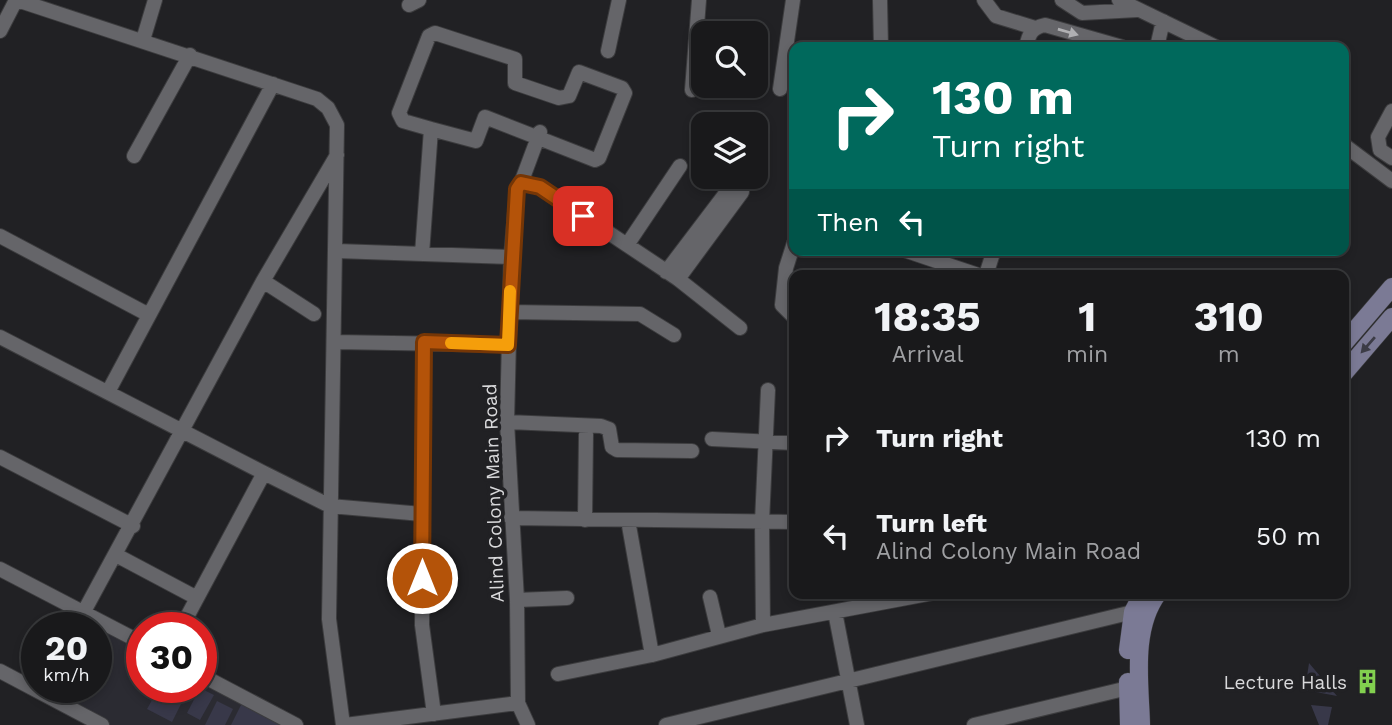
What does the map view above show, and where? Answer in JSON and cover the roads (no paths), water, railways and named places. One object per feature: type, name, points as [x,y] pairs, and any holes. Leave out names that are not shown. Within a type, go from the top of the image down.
[{"type":"main road","points":[[1349,336],[1392,287]]},
{"type":"main road","points":[[1349,367],[1392,317]]},
{"type":"main road","points":[[1129,725],[1128,649],[1146,602]]},
{"type":"main road","points":[[1141,725],[1139,656],[1146,602]]},
{"type":"street","points":[[0,31],[16,0],[190,55],[317,99],[328,108],[337,125],[338,154],[329,619],[344,725],[518,703]]},
{"type":"street","points":[[143,40],[155,0]]},
{"type":"street","points":[[607,51],[619,0]]},
{"type":"street","points":[[697,21],[699,0]]},
{"type":"street","points":[[780,89],[793,0]]},
{"type":"street","points":[[880,0],[881,42]]},
{"type":"street","points":[[984,0],[996,16],[1035,27],[1045,25],[1104,42]]},
{"type":"street","points":[[1062,0],[1082,13],[1139,10]]},
{"type":"street","points":[[1119,0],[1206,42]]},
{"type":"street","points":[[1158,42],[1163,21]]},
{"type":"street","points":[[1027,42],[1035,27]]},
{"type":"street","points":[[435,33],[515,58],[514,83],[559,98],[569,96],[579,72],[622,88],[625,93],[599,158],[590,159],[538,135],[485,117],[476,141],[431,129],[403,121],[399,113],[429,36],[435,33]]},
{"type":"street","points":[[134,156],[190,55]]},
{"type":"street","points":[[108,392],[273,84]]},
{"type":"street","points":[[1392,111],[1378,137],[1380,150],[1392,158]]},
{"type":"street","points":[[422,254],[431,129]]},
{"type":"street","name":"Alind Colony Main Road","points":[[528,725],[518,703],[517,600],[507,422],[508,345],[517,189],[525,183],[538,135]]},
{"type":"street","points":[[1349,149],[1392,181]]},
{"type":"street","points":[[84,611],[184,432],[262,281],[338,154]]},
{"type":"street","points":[[627,245],[680,166]]},
{"type":"street","points":[[525,183],[672,275],[740,328]]},
{"type":"street","points":[[672,275],[736,189]]},
{"type":"street","points":[[0,236],[149,315]]},
{"type":"street","points":[[337,251],[511,257]]},
{"type":"street","points":[[789,312],[782,305],[790,256]]},
{"type":"street","points":[[922,256],[963,270]]},
{"type":"street","points":[[262,281],[314,314]]},
{"type":"street","points":[[509,312],[640,314],[674,335]]},
{"type":"street","points":[[0,337],[330,506],[422,514]]},
{"type":"street","points":[[334,342],[508,345]]},
{"type":"street","points":[[424,342],[422,625],[434,714]]},
{"type":"street","points":[[762,625],[762,522],[768,390]]},
{"type":"street","points":[[507,422],[606,426],[612,447],[617,450],[692,451]]},
{"type":"street","points":[[585,520],[586,434]]},
{"type":"street","points":[[712,439],[789,443]]},
{"type":"street","points":[[0,457],[133,526]]},
{"type":"street","points":[[190,612],[264,473]]},
{"type":"street","points":[[511,518],[789,522]]},
{"type":"street","points":[[628,520],[652,656]]},
{"type":"street","points":[[116,555],[197,598]]},
{"type":"street","points":[[0,569],[126,634]]},
{"type":"street","points":[[710,597],[719,635]]},
{"type":"street","points":[[517,600],[567,598]]},
{"type":"street","points":[[558,674],[652,656],[762,625],[900,599]]},
{"type":"street","points":[[666,725],[846,682],[1146,602]]},
{"type":"street","points":[[835,612],[846,682],[857,725]]},
{"type":"street","points":[[0,671],[21,681]]},
{"type":"street","points":[[217,683],[296,725]]},
{"type":"street","points":[[974,725],[1128,688]]},
{"type":"street","points":[[64,703],[102,725]]},
{"type":"place","name":"Lecture Halls","points":[[1367,682]]}]
